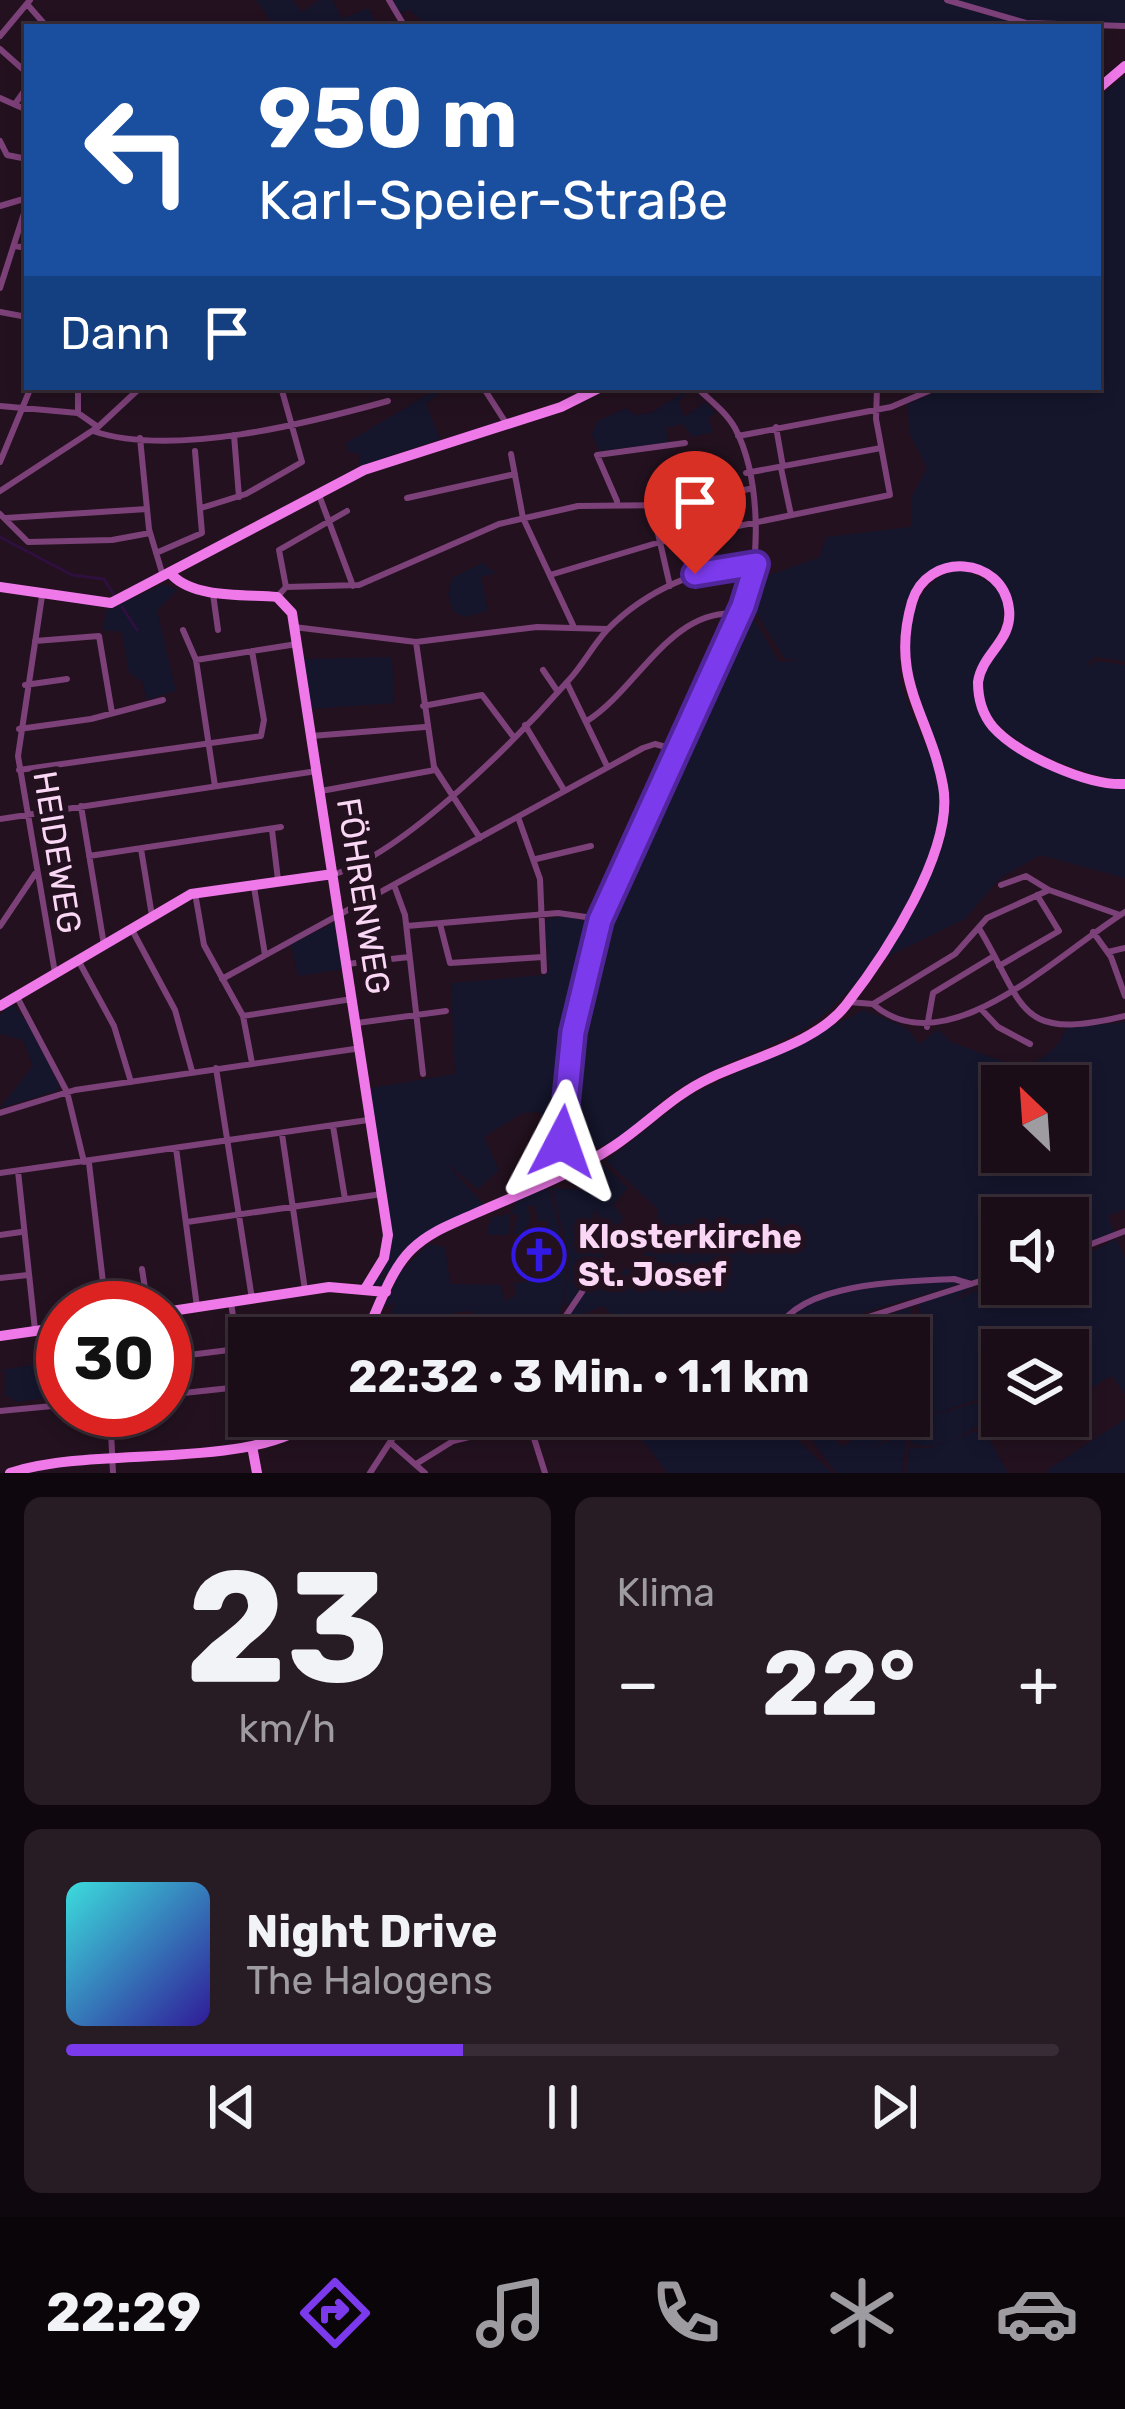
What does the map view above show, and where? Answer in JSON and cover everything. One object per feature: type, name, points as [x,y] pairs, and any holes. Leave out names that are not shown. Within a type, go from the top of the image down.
[{"type":"main road","points":[[1101,86],[1125,66]]},
{"type":"main road","points":[[0,587],[106,604],[168,577],[317,492],[392,458],[561,407],[595,390]]},
{"type":"main road","points":[[374,1317],[403,1260],[426,1237],[607,1150],[680,1094],[828,1019],[848,1001],[927,876],[943,834],[942,781],[905,674],[909,616],[926,578],[964,565],[988,574],[1006,596],[1007,631],[977,682],[983,710],[997,730],[1099,782],[1125,784]]},
{"type":"main road","points":[[168,577],[214,591],[282,592]]},
{"type":"main road","name":"FÖHRENWEG","points":[[282,592],[291,609],[297,644],[382,1194],[387,1244],[362,1288]]},
{"type":"main road","points":[[0,1006],[195,893],[333,874]]},
{"type":"main road","points":[[564,1149],[585,1156],[607,1150]]},
{"type":"main road","points":[[192,1308],[305,1290],[362,1288],[385,1295]]},
{"type":"main road","points":[[0,1336],[35,1330]]},
{"type":"main road","points":[[10,1473],[112,1456],[252,1446],[286,1437]]},
{"type":"main road","points":[[252,1446],[257,1473]]},
{"type":"street","points":[[947,0],[1026,23],[1059,24]]},
{"type":"street","points":[[0,36],[28,2]]},
{"type":"street","points":[[0,49],[24,70]]},
{"type":"street","points":[[15,104],[24,91]]},
{"type":"street","points":[[0,98],[24,108]]},
{"type":"street","points":[[0,141],[7,155],[24,158]]},
{"type":"street","points":[[0,288],[24,212]]},
{"type":"street","points":[[15,246],[24,248]]},
{"type":"street","points":[[0,462],[31,390]]},
{"type":"street","points":[[78,390],[78,413]]},
{"type":"street","points":[[0,491],[95,429],[138,390]]},
{"type":"street","points":[[201,508],[238,497],[302,462],[282,390]]},
{"type":"street","points":[[484,390],[504,425]]},
{"type":"street","points":[[571,1170],[560,1120],[573,1032],[600,920],[739,614],[756,564],[756,521],[738,436],[699,390]]},
{"type":"street","points":[[550,575],[660,542],[890,495],[877,390]]},
{"type":"street","points":[[738,436],[891,407],[931,390]]},
{"type":"street","points":[[0,406],[78,413],[95,429],[140,438],[234,434],[388,401]]},
{"type":"street","points":[[776,427],[790,515]]},
{"type":"street","points":[[234,434],[238,497]]},
{"type":"street","points":[[140,438],[150,532],[168,577]]},
{"type":"street","points":[[617,502],[598,455],[686,443]]},
{"type":"street","points":[[746,473],[881,448]]},
{"type":"street","points":[[156,553],[199,536],[195,451]]},
{"type":"street","points":[[511,454],[523,518],[573,626]]},
{"type":"street","points":[[407,498],[515,474]]},
{"type":"street","points":[[347,512],[277,551],[282,592],[353,586],[523,518],[617,502],[652,506],[750,489]]},
{"type":"street","points":[[317,492],[353,586]]},
{"type":"street","points":[[652,506],[670,586]]},
{"type":"street","points":[[3,516],[147,508]]},
{"type":"street","points":[[3,516],[28,542],[112,540],[150,532]]},
{"type":"street","points":[[333,874],[390,847],[567,683],[608,629],[670,586],[706,570],[756,564]]},
{"type":"street","points":[[214,591],[218,631]]},
{"type":"street","name":"HEIDEWEG","points":[[42,596],[25,685],[19,770],[55,973]]},
{"type":"street","points":[[587,722],[686,629],[718,613],[739,614]]},
{"type":"street","points":[[294,627],[416,642],[573,626],[608,629]]},
{"type":"street","points":[[183,630],[196,660],[215,786]]},
{"type":"street","points":[[35,640],[99,636],[112,713]]},
{"type":"street","points":[[416,642],[435,770],[480,838]]},
{"type":"street","points":[[196,660],[297,644]]},
{"type":"street","points":[[19,770],[265,733],[252,651]]},
{"type":"street","points":[[543,670],[558,692]]},
{"type":"street","points":[[25,685],[68,680]]},
{"type":"street","points":[[567,683],[608,767]]},
{"type":"street","points":[[423,706],[482,695],[513,736]]},
{"type":"street","points":[[20,728],[164,700]]},
{"type":"street","points":[[525,725],[564,790]]},
{"type":"street","points":[[311,736],[425,727]]},
{"type":"street","points":[[222,980],[650,745],[677,750]]},
{"type":"street","points":[[320,791],[435,770]]},
{"type":"street","points":[[0,819],[317,771]]},
{"type":"street","points":[[81,805],[104,945]]},
{"type":"street","points":[[518,818],[536,860],[544,971]]},
{"type":"street","points":[[89,856],[276,828],[278,880]]},
{"type":"street","points":[[536,860],[591,846]]},
{"type":"street","points":[[141,848],[152,916]]},
{"type":"street","points":[[0,926],[35,874]]},
{"type":"street","points":[[1001,885],[1026,876],[1049,890],[1122,914]]},
{"type":"street","points":[[27,884],[37,885]]},
{"type":"street","points":[[254,884],[265,955]]},
{"type":"street","points":[[394,885],[407,926],[423,1074]]},
{"type":"street","points":[[873,1004],[943,962],[987,918],[1049,890]]},
{"type":"street","points":[[195,893],[204,945],[243,1016],[252,1063]]},
{"type":"street","points":[[999,966],[1059,931],[1037,895]]},
{"type":"street","points":[[407,926],[541,914],[600,920]]},
{"type":"street","points":[[848,1001],[873,1004],[904,1024],[927,1027],[981,1009],[1122,914]]},
{"type":"street","points":[[440,924],[450,963],[542,957]]},
{"type":"street","points":[[131,928],[176,1010],[192,1071]]},
{"type":"street","points":[[980,930],[1008,989],[1025,1010],[1062,1024],[1125,1016]]},
{"type":"street","points":[[1093,932],[1108,952],[1125,996]]},
{"type":"street","points":[[1108,952],[1125,948]]},
{"type":"street","points":[[927,1027],[933,993],[994,956]]},
{"type":"street","points":[[347,964],[410,957]]},
{"type":"street","points":[[78,960],[114,1026],[131,1082]]},
{"type":"street","points":[[17,997],[67,1092],[86,1161],[102,1281]]},
{"type":"street","points":[[243,1016],[353,999]]},
{"type":"street","points":[[981,1009],[998,1028],[1030,1044]]},
{"type":"street","points":[[357,1023],[446,1011]]},
{"type":"street","points":[[0,1114],[67,1092],[361,1048]]},
{"type":"street","points":[[216,1068],[252,1299]]},
{"type":"street","points":[[0,1173],[372,1119]]},
{"type":"street","points":[[333,1126],[345,1201]]},
{"type":"street","points":[[282,1133],[305,1290]]},
{"type":"street","points":[[176,1148],[196,1307]]},
{"type":"street","points":[[18,1171],[35,1330]]},
{"type":"street","points":[[187,1222],[382,1194]]},
{"type":"street","points":[[0,1235],[21,1232]]},
{"type":"street","points":[[1089,1245],[1125,1232]]},
{"type":"street","points":[[565,1317],[598,1268]]},
{"type":"street","points":[[142,1269],[144,1281]]},
{"type":"street","points":[[0,1278],[28,1275]]},
{"type":"street","points":[[790,1317],[831,1291],[953,1279],[971,1284]]},
{"type":"street","points":[[868,1317],[981,1281]]},
{"type":"street","points":[[230,1302],[232,1317]]},
{"type":"street","points":[[192,1355],[228,1350]]},
{"type":"street","points":[[192,1392],[228,1388]]},
{"type":"street","points":[[0,1411],[36,1408]]},
{"type":"street","points":[[111,1437],[113,1473]]},
{"type":"street","points":[[370,1473],[396,1437]]},
{"type":"street","points":[[416,1464],[460,1437]]},
{"type":"street","points":[[534,1437],[545,1473]]},
{"type":"street","points":[[392,1444],[424,1473]]},
{"type":"shaded area","points":[[256,0],[292,0],[302,12],[319,0],[333,0],[342,19],[368,8],[377,24],[273,24]]},
{"type":"shaded area","points":[[391,0],[1125,0],[1125,23],[425,24],[409,10],[398,14]]},
{"type":"shaded area","points":[[1125,76],[1125,661],[1095,657],[1088,662],[1090,667],[1095,661],[1125,665],[1125,781],[1055,761],[1008,733],[991,715],[982,695],[984,673],[1008,633],[1011,598],[962,562],[943,565],[916,589],[899,646],[901,683],[940,786],[939,822],[920,878],[888,939],[847,993],[802,1030],[693,1080],[615,1140],[601,1147],[572,1149],[568,1099],[588,980],[608,913],[618,895],[640,879],[613,895],[747,607],[779,662],[802,659],[785,659],[750,603],[758,579],[820,557],[826,537],[911,527],[911,498],[927,468],[909,432],[908,404],[939,390],[1101,390],[1101,96]]},
{"type":"shaded area","points":[[442,390],[426,404],[440,439],[360,466],[359,454],[348,451],[346,443]]},
{"type":"shaded area","points":[[680,390],[688,390],[678,402],[685,417],[705,402],[716,413],[708,417],[713,432],[692,437],[683,424],[666,428],[669,443],[599,451],[592,434],[597,421],[627,408],[634,415],[651,413]]},
{"type":"shaded area","points":[[482,563],[496,573],[481,577],[488,611],[465,617],[453,611],[448,594],[452,578]]},
{"type":"shaded area","points":[[958,569],[980,577],[1002,599],[1001,625],[975,673],[990,727],[1088,780],[1125,787],[1125,878],[1040,855],[999,879],[965,919],[881,960],[924,888],[946,831],[949,810],[919,713],[910,641],[915,609],[930,585]]},
{"type":"shaded area","points":[[164,584],[177,590],[157,611],[176,691],[146,700],[143,682],[129,673],[122,632],[103,630],[106,610]]},
{"type":"shaded area","points":[[392,657],[394,703],[310,709],[303,659]]},
{"type":"shaded area","points":[[567,915],[594,925],[567,1041],[562,1044],[567,1044],[547,1160],[549,1164],[554,1159],[557,1123],[558,1168],[523,1185],[516,1167],[543,1160],[548,1135],[540,1112],[523,1113],[484,1137],[499,1170],[478,1189],[446,1163],[484,1205],[428,1231],[389,1274],[378,1276],[388,1277],[383,1285],[372,1286],[387,1256],[371,1088],[455,1074],[451,983],[544,975],[549,970],[544,920]]},
{"type":"shaded area","points":[[336,922],[340,939],[334,945],[341,945],[344,969],[298,976],[291,944]]},
{"type":"shaded area","points":[[12,1004],[28,1023],[59,1085],[57,1091],[0,1108],[33,1066],[23,1040],[0,1034],[0,1015]]},
{"type":"shaded area","points":[[864,1010],[905,1027],[920,1044],[938,1029],[951,1042],[1013,1065],[981,1065],[981,1173],[1089,1173],[1089,1065],[1027,1065],[1048,1053],[1066,1028],[1125,1022],[1125,1209],[1108,1216],[1114,1233],[1089,1242],[1089,1197],[981,1197],[981,1278],[926,1279],[963,1283],[849,1317],[614,1317],[603,1306],[568,1317],[577,1299],[564,1306],[569,1256],[552,1188],[583,1190],[582,1175],[602,1163],[628,1188],[613,1205],[623,1217],[613,1234],[601,1236],[599,1215],[593,1209],[595,1239],[606,1240],[609,1250],[595,1267],[612,1280],[670,1234],[656,1221],[658,1209],[606,1161],[689,1096]]},
{"type":"shaded area","points":[[549,1188],[565,1265],[558,1317],[473,1317],[473,1311],[455,1312],[456,1317],[402,1317],[391,1313],[396,1302],[384,1308],[400,1272],[429,1244],[445,1247],[450,1284],[501,1285],[504,1301],[516,1296],[514,1283],[551,1278],[561,1252],[548,1238],[548,1221],[538,1221],[535,1205],[528,1207],[530,1222],[522,1234],[513,1234],[518,1214],[510,1215],[510,1235],[487,1235],[490,1218],[510,1214],[520,1198]]},
{"type":"shaded area","points":[[1116,1239],[1125,1258],[1125,1394],[1112,1376],[1089,1389],[1089,1329],[981,1329],[981,1398],[930,1416],[930,1317],[921,1317],[918,1304],[978,1284],[948,1304],[981,1288],[981,1305],[1089,1305],[1089,1253]]},
{"type":"shaded area","points":[[910,1307],[911,1317],[884,1317]]},
{"type":"shaded area","points":[[36,1364],[36,1400],[17,1402],[5,1395],[6,1372],[1,1370]]},
{"type":"shaded area","points":[[981,1401],[981,1423],[970,1430],[932,1445],[910,1443],[912,1437],[930,1437],[930,1416]]},
{"type":"shaded area","points":[[1125,1419],[1125,1473],[1048,1473],[1047,1470]]},
{"type":"shaded area","points":[[975,1431],[988,1437],[1008,1473],[906,1473],[909,1447],[928,1448]]},
{"type":"shaded area","points":[[640,1437],[795,1437],[832,1473],[668,1473]]},
{"type":"shaded area","points":[[810,1437],[832,1437],[843,1447],[856,1437],[890,1437],[871,1448],[907,1437],[902,1473],[836,1473]]},
{"type":"waterway","points":[[0,537],[72,575],[104,579],[114,595]]},
{"type":"waterway","points":[[122,607],[137,630]]},
{"type":"place","name":"Klosterkirche St. Josef","points":[[539,1255]]},
{"type":"route","points":[[562,1142],[561,1114],[573,1032],[600,920],[743,606],[756,564],[695,574]]}]
